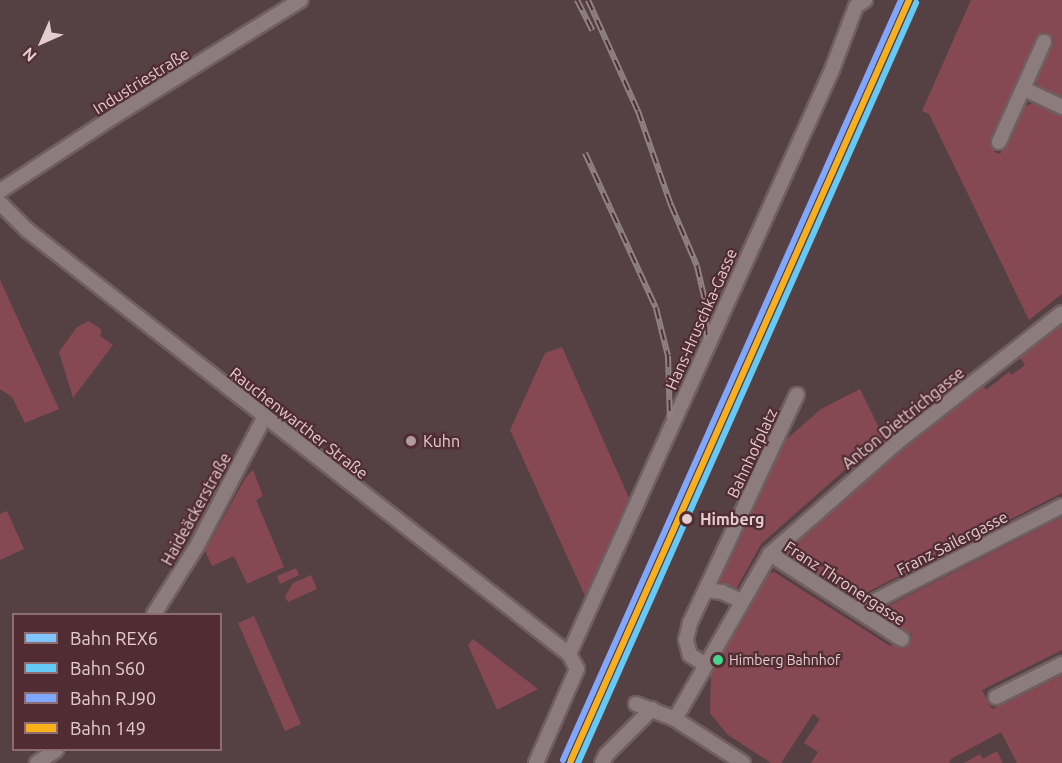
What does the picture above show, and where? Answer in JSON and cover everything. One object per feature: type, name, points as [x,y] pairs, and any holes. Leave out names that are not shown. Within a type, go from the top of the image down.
[{"type":"street","name":"Industriestraße","points":[[0,191],[124,110],[301,0]]},
{"type":"street","name":"Hans-Hruschka-Gasse","points":[[569,654],[832,70],[856,6],[865,0]]},
{"type":"street","points":[[999,142],[1044,42]]},
{"type":"street","points":[[1023,89],[1062,107]]},
{"type":"street","name":"Rauchenwarther Straße","points":[[0,203],[27,230],[264,418],[569,654],[577,669],[536,763]]},
{"type":"street","name":"Anton Diettrichgasse","points":[[770,554],[895,444],[1062,313]]},
{"type":"street","name":"Bahnhofplatz","points":[[706,665],[690,655],[686,640],[690,623],[797,395]]},
{"type":"street","name":"Haideäckerstraße","points":[[155,613],[197,546],[264,418]]},
{"type":"street","name":"Franz Sailergasse","points":[[857,610],[1062,506]]},
{"type":"street","points":[[675,719],[770,554]]},
{"type":"street","name":"Franz Thronergasse","points":[[770,554],[903,639]]},
{"type":"street","points":[[706,590],[722,592],[741,601]]},
{"type":"street","points":[[996,697],[1062,664]]},
{"type":"street","points":[[636,704],[675,719],[743,763]]},
{"type":"street","points":[[602,763],[606,755],[652,709]]},
{"type":"street","points":[[37,763],[55,751]]},
{"type":"shaded area","points":[[971,0],[1062,0],[1062,100],[1039,89],[1035,80],[1054,40],[1040,33],[991,142],[997,145],[994,152],[1000,154],[1024,106],[1035,103],[1062,115],[1062,294],[1029,320],[929,114],[922,111]]},
{"type":"shaded area","points":[[0,280],[59,409],[25,423],[12,397],[0,389]]},
{"type":"shaded area","points":[[89,321],[102,330],[100,336],[113,345],[73,398],[59,352],[77,327]]},
{"type":"shaded area","points":[[1062,322],[1062,493],[854,599],[787,555],[787,548],[874,472],[983,385],[986,390],[1009,372],[1012,375],[1025,365],[1019,357]]},
{"type":"shaded area","points":[[562,347],[629,498],[585,596],[510,430],[545,353]]},
{"type":"shaded area","points":[[860,389],[883,436],[761,544],[736,589],[717,580],[780,445],[821,409]]},
{"type":"shaded area","points":[[253,470],[263,496],[256,500],[284,567],[247,584],[234,556],[212,566],[205,551],[246,477]]},
{"type":"shaded area","points":[[7,511],[24,549],[0,560],[0,514]]},
{"type":"shaded area","points":[[1062,517],[1062,650],[982,690],[992,709],[1062,673],[1062,763],[1017,763],[1001,732],[951,759],[949,763],[811,763],[818,752],[804,743],[820,719],[813,714],[781,763],[771,763],[727,734],[710,713],[711,673],[769,574],[774,572],[890,646],[912,635],[880,614],[880,610]]},
{"type":"shaded area","points":[[296,568],[299,575],[280,584],[277,576]]},
{"type":"shaded area","points":[[311,575],[317,589],[288,602],[285,597],[293,583]]},
{"type":"shaded area","points":[[254,616],[301,724],[285,731],[238,623]]},
{"type":"shaded area","points":[[473,639],[538,689],[497,710],[468,645]]},
{"type":"shaded area","points":[[997,751],[1003,763],[964,763],[980,754],[983,759]]},
{"type":"railway","points":[[577,0],[592,30]]},
{"type":"railway","points":[[588,0],[638,111],[671,205],[697,266],[705,302],[707,339]]},
{"type":"railway","points":[[585,153],[656,308],[668,356],[670,418]]},
{"type":"rail line","name":"RJ90","points":[[563,760],[901,0]]},
{"type":"rail line","name":"REX6","points":[[570,763],[909,0]]},
{"type":"rail line","name":"149","points":[[571,760],[909,0]]},
{"type":"rail line","name":"S60","points":[[578,763],[916,3]]},
{"type":"place","name":"Kuhn","points":[[411,441]]},
{"type":"place","name":"Himberg","points":[[687,519]]},
{"type":"place","name":"Himberg Bahnhof","points":[[718,660]]}]
